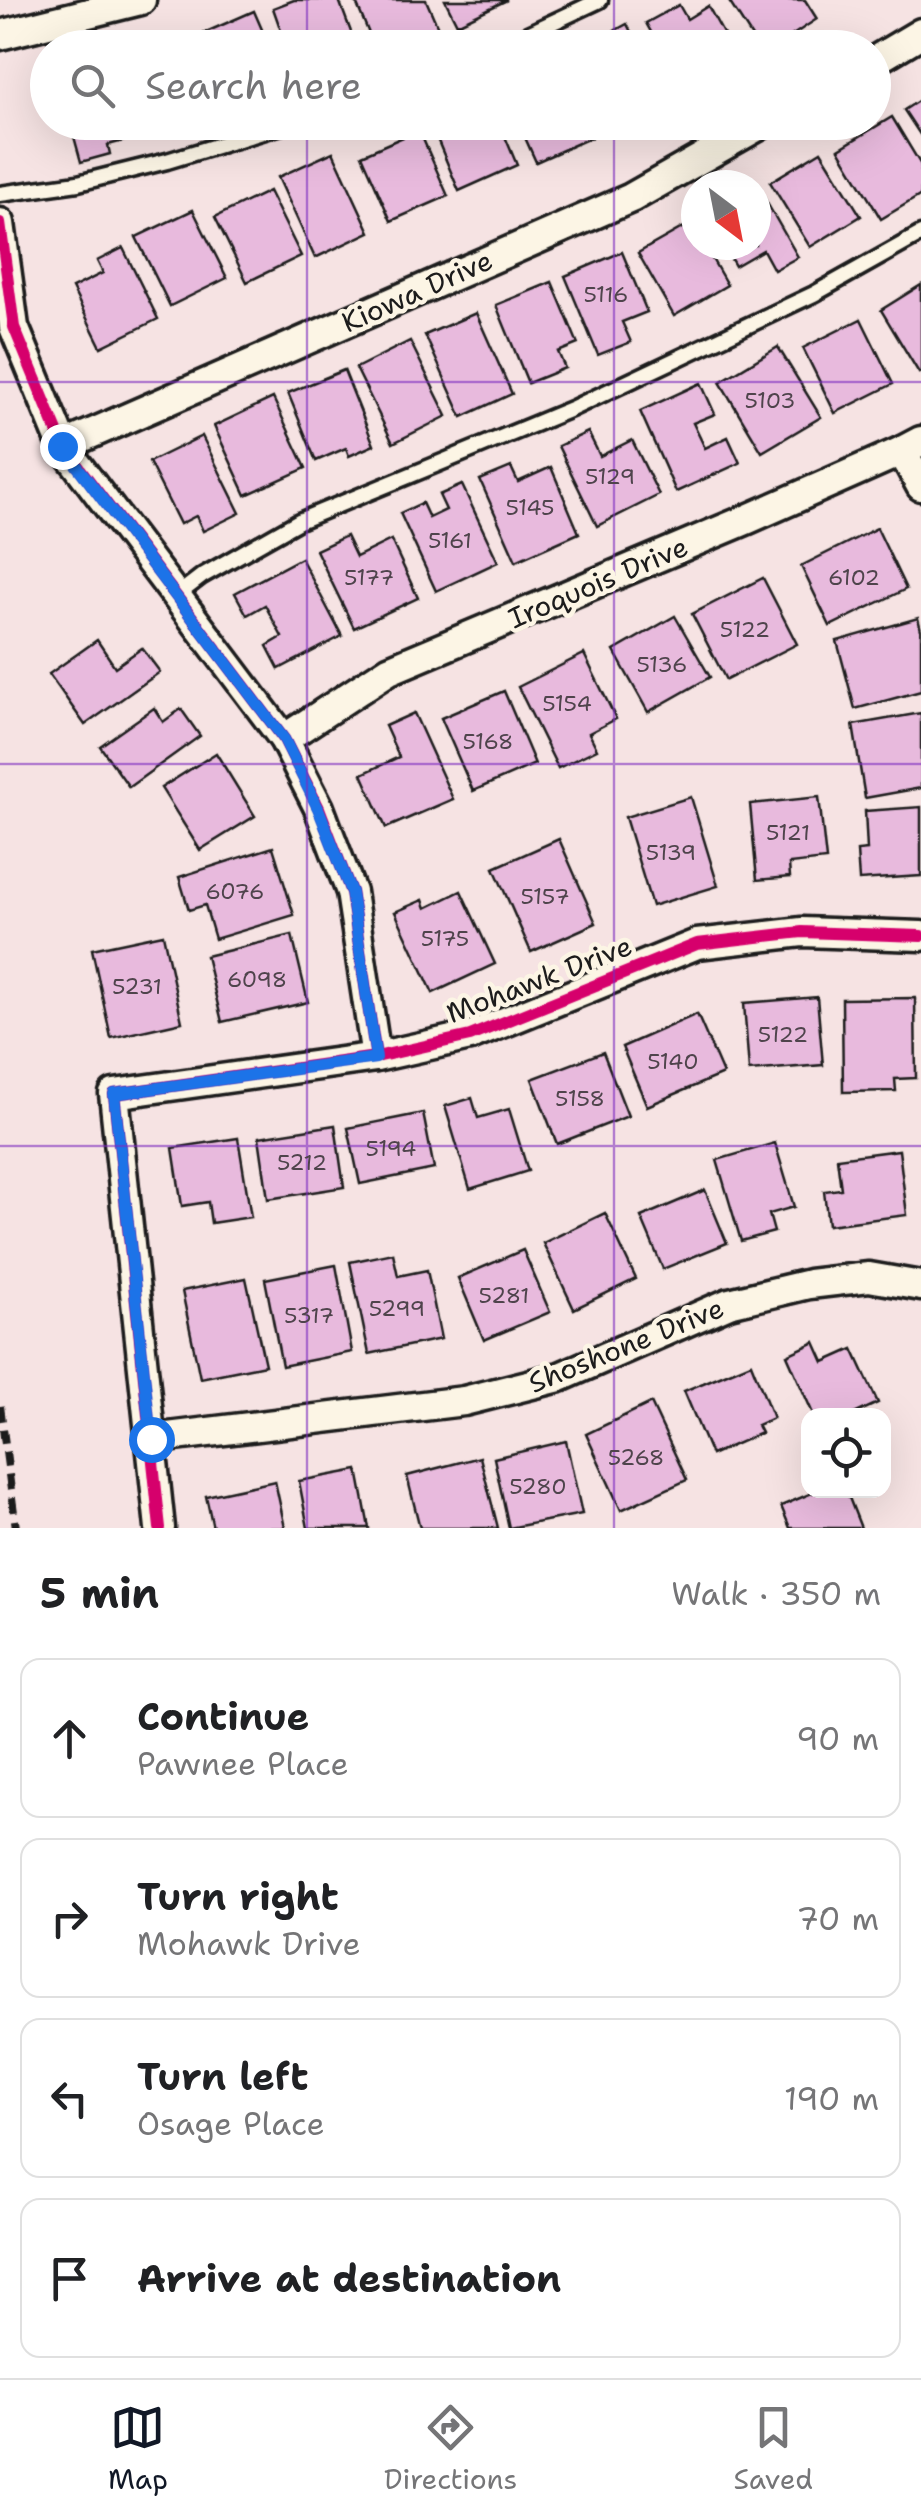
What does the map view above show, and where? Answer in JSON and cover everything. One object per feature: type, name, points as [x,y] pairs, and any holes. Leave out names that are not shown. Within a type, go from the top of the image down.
[{"type":"street","points":[[0,34],[141,0]]},
{"type":"street","points":[[891,51],[921,33]]},
{"type":"street","name":"Kiowa Drive","points":[[62,446],[631,198],[733,140]]},
{"type":"street","points":[[0,224],[14,328],[62,446],[284,739],[318,808],[351,892],[376,1058]]},
{"type":"street","points":[[912,446],[921,486]]},
{"type":"street","name":"Iroquois Drive","points":[[284,739],[389,670],[912,446]]},
{"type":"street","name":"Mohawk Drive","points":[[151,1439],[114,1094],[376,1058],[470,1036],[697,944],[802,932],[921,936]]},
{"type":"street","name":"Shoshone Drive","points":[[151,1439],[464,1402],[560,1377],[729,1303],[808,1284],[869,1277],[921,1286]]},
{"type":"street","points":[[151,1439],[160,1528]]},
{"type":"lane","points":[[536,30],[600,0]]},
{"type":"lane","points":[[0,194],[78,183],[236,140]]},
{"type":"lane","points":[[176,596],[202,576],[299,521],[588,401],[814,294],[921,234]]},
{"type":"building","points":[[294,0],[339,0],[350,30],[281,30],[273,8]]},
{"type":"building","points":[[355,0],[426,0],[439,30],[368,30]]},
{"type":"building","points":[[445,0],[507,0],[457,24]]},
{"type":"building","points":[[728,0],[805,0],[817,19],[800,30],[747,30]]},
{"type":"building","points":[[679,5],[687,19],[708,6],[721,30],[650,30],[646,23]]},
{"type":"building","points":[[254,11],[262,30],[211,30]]},
{"type":"building","points":[[921,99],[921,136],[904,110]]},
{"type":"building","points":[[891,118],[921,165],[921,195],[881,219],[839,149],[854,140],[891,140]]},
{"type":"building","points":[[75,140],[127,140],[108,145],[110,154],[81,162]]},
{"type":"building","points":[[396,140],[423,140],[448,196],[391,221],[362,155]]},
{"type":"building","points":[[438,140],[507,140],[517,165],[459,191]]},
{"type":"building","points":[[526,140],[585,140],[536,162]]},
{"type":"building","points":[[821,151],[861,216],[810,247],[771,181]]},
{"type":"building","points":[[333,152],[370,232],[315,258],[278,177]]},
{"type":"building","points":[[269,191],[301,256],[247,282],[215,217]]},
{"type":"building","points":[[193,210],[227,278],[170,306],[136,237]]},
{"type":"building","points":[[771,210],[798,257],[774,270],[768,260]]},
{"type":"building","points":[[681,229],[681,260],[713,260],[727,285],[674,316],[638,253]]},
{"type":"building","points":[[123,248],[158,319],[101,347],[72,288],[103,273],[97,261]]},
{"type":"building","points":[[622,252],[647,312],[622,322],[631,342],[598,355],[565,276]]},
{"type":"building","points":[[552,282],[578,344],[558,352],[565,368],[528,383],[496,305]]},
{"type":"building","points":[[921,285],[921,372],[919,373],[881,310]]},
{"type":"building","points":[[476,313],[512,394],[462,417],[425,335]]},
{"type":"building","points":[[861,319],[893,384],[835,413],[803,348]]},
{"type":"building","points":[[410,341],[447,416],[393,443],[356,368]]},
{"type":"building","points":[[778,347],[821,417],[762,452],[720,382]]},
{"type":"building","points":[[344,370],[374,445],[349,456],[346,448],[316,461],[288,393]]},
{"type":"building","points":[[701,383],[715,414],[693,423],[705,448],[728,437],[740,463],[676,492],[640,411]]},
{"type":"building","points":[[273,398],[306,468],[246,495],[214,426]]},
{"type":"building","points":[[588,432],[600,456],[632,440],[659,495],[597,526],[558,446]]},
{"type":"building","points":[[202,436],[240,513],[203,531],[196,516],[180,524],[149,462]]},
{"type":"building","points":[[511,467],[518,482],[551,467],[579,533],[516,561],[480,480]]},
{"type":"building","points":[[462,485],[498,562],[436,591],[400,513],[422,503],[429,518],[446,510],[439,495]]},
{"type":"building","points":[[877,528],[906,589],[830,626],[801,566]]},
{"type":"building","points":[[346,536],[356,557],[391,540],[418,598],[354,628],[316,550]]},
{"type":"building","points":[[301,558],[342,636],[279,669],[267,646],[282,637],[265,605],[247,615],[235,593]]},
{"type":"building","points":[[763,578],[797,644],[726,680],[692,614]]},
{"type":"building","points":[[675,616],[710,677],[648,712],[614,651]]},
{"type":"building","points":[[918,618],[921,691],[855,709],[837,641]]},
{"type":"building","points":[[97,640],[115,667],[142,648],[160,672],[85,725],[49,674]]},
{"type":"building","points":[[584,654],[616,719],[589,733],[597,749],[558,768],[518,687]]},
{"type":"building","points":[[504,691],[535,764],[473,791],[441,718]]},
{"type":"building","points":[[154,708],[163,722],[181,709],[200,736],[129,787],[100,746]]},
{"type":"building","points":[[414,713],[453,799],[386,828],[362,774],[399,757],[385,726]]},
{"type":"building","points":[[921,713],[921,788],[865,798],[853,725]]},
{"type":"building","points":[[216,753],[255,816],[200,850],[161,788]]},
{"type":"building","points":[[691,797],[718,886],[652,906],[625,817]]},
{"type":"building","points":[[819,797],[826,860],[789,864],[790,877],[757,880],[750,804]]},
{"type":"building","points":[[921,807],[921,876],[859,880],[857,851],[867,850],[865,811]]},
{"type":"building","points":[[559,839],[596,923],[531,952],[494,868]]},
{"type":"building","points":[[273,847],[294,915],[215,939],[205,905],[189,910],[179,877]]},
{"type":"building","points":[[461,891],[495,964],[433,993],[395,912],[423,900],[426,908]]},
{"type":"building","points":[[163,934],[182,1022],[111,1038],[92,949]]},
{"type":"building","points":[[292,935],[308,1002],[222,1022],[206,956]]},
{"type":"building","points":[[817,997],[823,1065],[749,1071],[744,1003]]},
{"type":"building","points":[[915,998],[916,1078],[895,1079],[896,1091],[843,1092],[842,999]]},
{"type":"building","points":[[697,1014],[723,1074],[647,1106],[622,1047]]},
{"type":"building","points":[[603,1052],[628,1116],[557,1144],[532,1079]]},
{"type":"building","points":[[472,1098],[478,1118],[509,1109],[528,1171],[470,1189],[445,1106]]},
{"type":"building","points":[[423,1113],[434,1169],[360,1184],[348,1128]]},
{"type":"building","points":[[335,1125],[344,1187],[268,1199],[259,1137]]},
{"type":"building","points":[[238,1138],[251,1217],[211,1223],[208,1202],[182,1206],[173,1148]]},
{"type":"building","points":[[775,1143],[794,1207],[769,1214],[774,1232],[741,1241],[717,1160]]},
{"type":"building","points":[[899,1150],[907,1215],[828,1225],[824,1191],[841,1189],[837,1158]]},
{"type":"building","points":[[705,1190],[727,1243],[663,1269],[641,1217]]},
{"type":"building","points":[[605,1213],[636,1279],[574,1309],[543,1243]]},
{"type":"building","points":[[523,1250],[550,1312],[484,1340],[458,1278]]},
{"type":"building","points":[[393,1253],[398,1276],[427,1270],[441,1339],[369,1354],[350,1262]]},
{"type":"building","points":[[336,1265],[352,1352],[282,1366],[265,1279]]},
{"type":"building","points":[[246,1278],[265,1365],[200,1378],[182,1291]]},
{"type":"building","points":[[815,1342],[824,1362],[853,1349],[878,1403],[867,1408],[810,1408],[787,1355]]},
{"type":"building","points":[[751,1363],[773,1418],[757,1425],[761,1433],[711,1455],[684,1391]]},
{"type":"building","points":[[651,1403],[687,1480],[621,1510],[586,1434]]},
{"type":"building","points":[[566,1441],[582,1514],[509,1528],[494,1458]]},
{"type":"building","points":[[480,1457],[498,1528],[420,1528],[407,1476]]},
{"type":"building","points":[[358,1470],[369,1528],[308,1528],[299,1481]]},
{"type":"building","points":[[275,1481],[285,1528],[213,1528],[206,1496]]},
{"type":"building","points":[[801,1498],[849,1498],[861,1528],[790,1528],[781,1506]]},
{"type":"railway","points":[[0,1406],[16,1528]]},
{"type":"cycle path","points":[[0,223],[14,327],[63,446],[284,739],[319,808],[351,892],[376,1057]]},
{"type":"cycle path","points":[[160,1528],[114,1094],[376,1057],[470,1036],[697,944],[802,932],[921,936]]},
{"type":"route","points":[[62,446],[284,739],[318,808],[351,892],[376,1058],[114,1094],[151,1439]]}]
